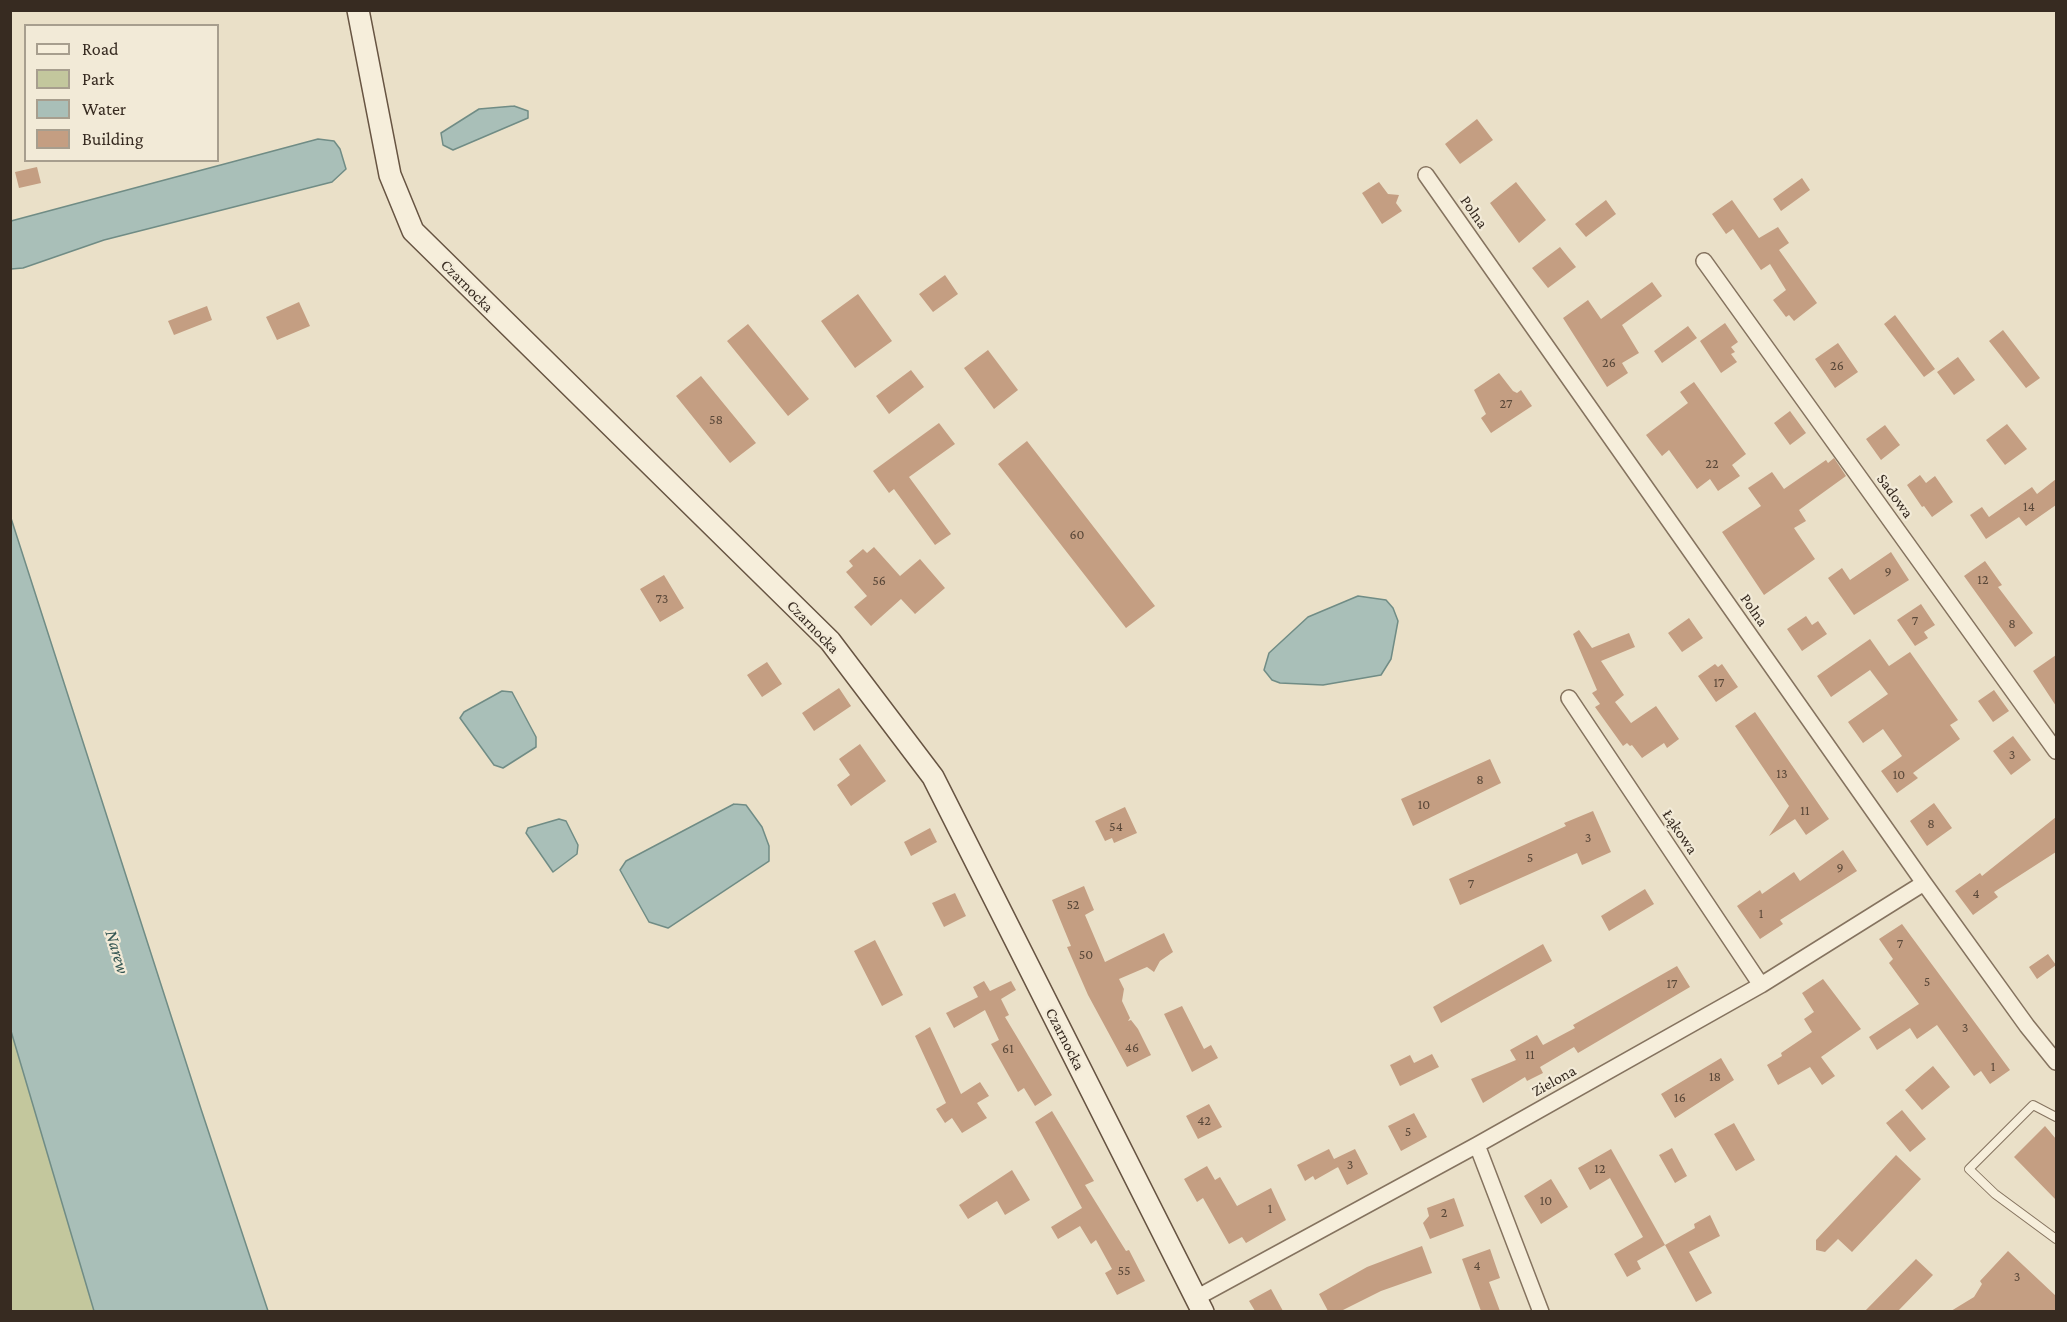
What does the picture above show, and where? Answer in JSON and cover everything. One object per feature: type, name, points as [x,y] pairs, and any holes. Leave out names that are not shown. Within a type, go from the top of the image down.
[{"type":"street","name":"Czarnocka","points":[[358,10],[390,175],[413,231],[830,641],[933,777],[1199,1305]]},
{"type":"street","name":"Polna","points":[[1426,175],[1924,883],[2026,1026],[2056,1062]]},
{"type":"street","name":"Sadowa","points":[[1704,261],[2056,751]]},
{"type":"street","name":"Łąkowa","points":[[1569,698],[1761,985]]},
{"type":"street","name":"Zielona","points":[[1199,1305],[1761,985],[1924,883]]},
{"type":"street","points":[[1478,1145],[1541,1311]]},
{"type":"lane","points":[[2056,1117],[2033,1105],[1969,1168],[1995,1194],[2056,1239]]},
{"type":"green space","points":[[11,1031],[94,1311],[11,1311]]},
{"type":"water","points":[[514,106],[528,111],[528,118],[453,150],[443,145],[441,133],[479,109]]},
{"type":"water","points":[[318,139],[334,141],[340,149],[346,169],[332,182],[104,240],[23,268],[11,269],[11,221]]},
{"type":"water","name":"Narew","points":[[10,515],[268,1311],[94,1311],[11,1031]]},
{"type":"water","points":[[1358,596],[1386,600],[1393,608],[1398,621],[1391,659],[1381,675],[1323,685],[1280,683],[1272,680],[1264,670],[1269,653],[1308,617]]},
{"type":"water","points":[[502,691],[512,692],[536,737],[536,747],[503,768],[494,765],[460,718],[464,712]]},
{"type":"water","points":[[734,804],[746,805],[762,827],[769,846],[769,861],[668,928],[649,922],[620,870],[626,861]]},
{"type":"water","points":[[559,819],[566,821],[578,845],[577,854],[553,872],[526,833],[528,828]]},
{"type":"building","points":[[1477,119],[1493,140],[1460,164],[1445,144]]},
{"type":"building","points":[[37,167],[41,183],[19,188],[15,172]]},
{"type":"building","points":[[1802,178],[1810,190],[1781,211],[1773,199]]},
{"type":"building","points":[[1379,182],[1388,194],[1399,195],[1396,203],[1402,211],[1382,224],[1362,193]]},
{"type":"building","points":[[1516,182],[1546,220],[1519,243],[1490,203]]},
{"type":"building","points":[[1606,200],[1616,214],[1586,237],[1575,224]]},
{"type":"building","points":[[1732,200],[1759,238],[1778,227],[1789,243],[1779,250],[1817,303],[1794,321],[1789,315],[1786,317],[1773,300],[1786,290],[1770,264],[1761,270],[1733,229],[1726,234],[1712,214]]},
{"type":"building","points":[[1560,247],[1576,267],[1548,288],[1532,268]]},
{"type":"building","points":[[945,275],[958,294],[933,312],[919,294]]},
{"type":"building","points":[[1652,282],[1662,296],[1622,325],[1639,353],[1622,363],[1628,373],[1607,387],[1563,318],[1588,300],[1601,319]]},
{"type":"building","points":[[858,294],[892,341],[855,368],[821,321]]},
{"type":"building","points":[[299,302],[310,326],[277,340],[266,317]]},
{"type":"building","points":[[207,306],[212,320],[174,335],[168,321]]},
{"type":"building","points":[[1895,315],[1935,369],[1924,377],[1884,324]]},
{"type":"building","points":[[1725,323],[1738,342],[1731,347],[1735,352],[1731,354],[1737,362],[1721,373],[1700,341]]},
{"type":"building","points":[[748,324],[809,399],[788,416],[727,341]]},
{"type":"building","points":[[1688,326],[1697,338],[1662,363],[1654,351]]},
{"type":"building","points":[[2003,330],[2040,378],[2026,388],[1989,341]]},
{"type":"building","points":[[1838,343],[1858,372],[1835,388],[1815,359]]},
{"type":"building","points":[[988,350],[1018,390],[994,409],[964,368]]},
{"type":"building","points":[[1958,357],[1975,380],[1954,395],[1937,372]]},
{"type":"building","points":[[911,370],[924,387],[889,414],[876,396]]},
{"type":"building","points":[[1499,373],[1513,391],[1517,393],[1521,390],[1532,406],[1491,433],[1481,418],[1486,414],[1474,390]]},
{"type":"building","points":[[701,376],[756,443],[730,463],[676,396]]},
{"type":"building","points":[[1694,382],[1746,454],[1732,465],[1740,476],[1718,491],[1710,479],[1697,489],[1669,450],[1662,456],[1646,435],[1688,403],[1680,392]]},
{"type":"building","points":[[1790,411],[1806,433],[1790,445],[1774,423]]},
{"type":"building","points":[[939,423],[955,444],[909,477],[951,534],[935,545],[894,489],[889,493],[873,471]]},
{"type":"building","points":[[2007,424],[2027,449],[2005,465],[1986,440]]},
{"type":"building","points":[[1885,425],[1900,445],[1881,460],[1866,439]]},
{"type":"building","points":[[1027,441],[1155,606],[1126,628],[998,464]]},
{"type":"building","points":[[1834,458],[1846,476],[1799,510],[1806,521],[1794,528],[1815,559],[1764,595],[1722,532],[1761,506],[1748,488],[1772,472],[1784,489],[1826,460],[1828,463]]},
{"type":"building","points":[[1920,475],[1926,483],[1935,476],[1953,502],[1932,517],[1907,485]]},
{"type":"building","points":[[2056,479],[2056,505],[2026,526],[2019,517],[1986,539],[1970,515],[1982,507],[1989,517],[2032,487],[2037,494]]},
{"type":"building","points":[[874,547],[900,576],[920,559],[945,588],[915,614],[901,599],[871,626],[854,607],[867,596],[846,572],[853,566],[849,561],[863,549],[867,553]]},
{"type":"building","points":[[1891,552],[1909,580],[1854,615],[1828,578],[1842,568],[1850,580]]},
{"type":"building","points":[[1985,561],[2002,585],[1998,587],[2033,633],[2015,647],[1964,576]]},
{"type":"building","points":[[664,575],[684,608],[660,622],[640,589]]},
{"type":"building","points":[[1921,604],[1935,625],[1924,632],[1928,638],[1915,646],[1897,620]]},
{"type":"building","points":[[1806,616],[1812,625],[1818,621],[1827,634],[1802,651],[1787,629]]},
{"type":"building","points":[[1689,618],[1703,638],[1682,652],[1668,633]]},
{"type":"building","points":[[1579,630],[1592,648],[1629,633],[1635,647],[1601,661],[1624,695],[1615,702],[1631,723],[1656,706],[1679,739],[1667,748],[1664,743],[1642,758],[1632,745],[1627,743],[1623,746],[1595,707],[1600,704],[1592,693],[1597,690],[1573,634]]},
{"type":"building","points":[[1870,639],[1889,666],[1910,652],[1958,720],[1950,725],[1960,739],[1913,773],[1918,778],[1897,793],[1881,771],[1902,756],[1883,729],[1863,743],[1848,722],[1888,694],[1870,670],[1831,697],[1817,676]]},
{"type":"building","points":[[2056,655],[2056,706],[2033,671]]},
{"type":"building","points":[[767,662],[782,684],[762,697],[747,675]]},
{"type":"building","points":[[1715,664],[1718,667],[1722,664],[1738,687],[1716,702],[1698,676]]},
{"type":"building","points":[[839,688],[851,706],[814,731],[802,713]]},
{"type":"building","points":[[1994,690],[2009,711],[1993,722],[1978,701]]},
{"type":"building","points":[[1755,712],[1829,819],[1806,835],[1795,819],[1769,836],[1789,806],[1735,726]]},
{"type":"building","points":[[2013,736],[2031,760],[2011,775],[1993,751]]},
{"type":"building","points":[[860,744],[886,781],[851,806],[837,785],[850,775],[839,759]]},
{"type":"building","points":[[1490,759],[1501,783],[1413,826],[1401,799]]},
{"type":"building","points":[[1934,803],[1952,828],[1927,846],[1910,821]]},
{"type":"building","points":[[1125,807],[1137,833],[1114,843],[1112,838],[1105,841],[1095,821]]},
{"type":"building","points":[[1593,811],[1611,852],[1582,865],[1577,853],[1460,905],[1449,879],[1566,826],[1564,823]]},
{"type":"building","points":[[2056,817],[2056,852],[1994,892],[1998,897],[1973,915],[1955,891],[1980,873],[1982,876]]},
{"type":"building","points":[[930,828],[937,842],[911,856],[904,842]]},
{"type":"building","points":[[1843,850],[1857,871],[1780,920],[1783,924],[1760,939],[1737,906],[1760,890],[1762,894],[1794,872],[1800,881]]},
{"type":"building","points":[[1084,886],[1094,910],[1085,915],[1105,962],[1164,933],[1173,952],[1160,961],[1154,972],[1147,967],[1119,979],[1124,989],[1122,1001],[1130,1018],[1128,1021],[1131,1020],[1138,1029],[1151,1055],[1127,1067],[1088,995],[1067,947],[1071,946],[1052,900]]},
{"type":"building","points":[[1645,889],[1654,904],[1609,931],[1601,916]]},
{"type":"building","points":[[955,893],[966,916],[944,927],[932,903]]},
{"type":"building","points":[[1902,924],[2010,1070],[1990,1084],[1981,1071],[1974,1076],[1937,1025],[1917,1039],[1910,1028],[1877,1050],[1869,1037],[1919,1004],[1889,963],[1893,959],[1879,939]]},
{"type":"building","points":[[875,940],[903,995],[882,1006],[854,951]]},
{"type":"building","points":[[1543,944],[1552,961],[1441,1023],[1433,1007]]},
{"type":"building","points":[[2048,954],[2056,965],[2037,979],[2029,967]]},
{"type":"building","points":[[1677,966],[1690,987],[1578,1053],[1574,1047],[1540,1067],[1543,1073],[1527,1081],[1525,1077],[1483,1103],[1471,1079],[1516,1060],[1510,1050],[1537,1035],[1543,1045],[1575,1028],[1573,1025]]},
{"type":"building","points":[[1823,979],[1861,1029],[1821,1057],[1835,1076],[1822,1085],[1810,1067],[1778,1085],[1767,1065],[1812,1032],[1804,1019],[1814,1012],[1802,993]]},
{"type":"building","points":[[984,981],[990,991],[1011,981],[1016,990],[1001,999],[1009,1015],[1005,1017],[1052,1095],[1035,1106],[1024,1088],[1018,1092],[991,1044],[999,1040],[985,1010],[954,1028],[946,1013],[978,997],[973,987]]},
{"type":"building","points":[[1182,1006],[1204,1049],[1211,1045],[1218,1058],[1192,1072],[1164,1014]]},
{"type":"building","points":[[930,1027],[961,1094],[980,1082],[989,1096],[977,1103],[987,1118],[962,1133],[952,1118],[945,1123],[936,1109],[946,1103],[915,1036]]},
{"type":"building","points":[[1432,1054],[1439,1067],[1400,1086],[1390,1065],[1410,1055],[1414,1063]]},
{"type":"building","points":[[1721,1058],[1734,1080],[1675,1118],[1661,1094]]},
{"type":"building","points":[[1933,1066],[1950,1087],[1922,1110],[1905,1090]]},
{"type":"building","points":[[1209,1104],[1222,1127],[1198,1139],[1186,1116]]},
{"type":"building","points":[[1902,1110],[1926,1139],[1910,1152],[1886,1123]]},
{"type":"building","points":[[1052,1111],[1094,1181],[1085,1185],[1126,1251],[1129,1250],[1145,1281],[1117,1295],[1105,1273],[1112,1269],[1096,1240],[1091,1244],[1080,1226],[1058,1239],[1051,1227],[1082,1208],[1035,1122]]},
{"type":"building","points":[[1414,1113],[1427,1137],[1401,1151],[1388,1126]]},
{"type":"building","points":[[1734,1123],[1755,1160],[1736,1171],[1714,1134]]},
{"type":"building","points":[[2045,1126],[2056,1139],[2056,1200],[2014,1157]]},
{"type":"building","points":[[1672,1148],[1687,1176],[1675,1183],[1659,1155]]},
{"type":"building","points":[[1329,1149],[1334,1159],[1355,1149],[1368,1174],[1347,1185],[1338,1167],[1315,1180],[1313,1176],[1305,1181],[1297,1165]]},
{"type":"building","points":[[1611,1149],[1665,1245],[1637,1261],[1641,1269],[1627,1277],[1614,1254],[1643,1237],[1610,1178],[1590,1190],[1578,1168]]},
{"type":"building","points":[[1896,1155],[1921,1179],[1852,1252],[1838,1239],[1825,1252],[1816,1250],[1816,1240]]},
{"type":"building","points":[[1207,1166],[1215,1180],[1220,1177],[1237,1206],[1271,1188],[1286,1220],[1246,1243],[1242,1237],[1229,1244],[1203,1198],[1197,1202],[1184,1179]]},
{"type":"building","points":[[1012,1170],[1030,1200],[1005,1215],[997,1201],[968,1219],[959,1205]]},
{"type":"building","points":[[1551,1179],[1568,1207],[1541,1224],[1524,1196]]},
{"type":"building","points":[[1454,1198],[1464,1226],[1430,1239],[1423,1223],[1429,1216],[1427,1208]]},
{"type":"building","points":[[1710,1215],[1720,1236],[1689,1252],[1712,1293],[1696,1302],[1665,1245],[1695,1228],[1694,1224]]},
{"type":"building","points":[[1422,1246],[1432,1273],[1381,1291],[1341,1311],[1328,1311],[1319,1294],[1367,1267]]},
{"type":"building","points":[[1490,1249],[1500,1278],[1489,1282],[1500,1311],[1481,1311],[1462,1259]]},
{"type":"building","points":[[2008,1251],[2056,1296],[2056,1311],[1951,1311],[1974,1297],[1982,1284],[1980,1281]]},
{"type":"building","points":[[1916,1259],[1933,1275],[1898,1311],[1865,1311]]},
{"type":"building","points":[[1271,1289],[1283,1311],[1255,1311],[1249,1301]]}]
